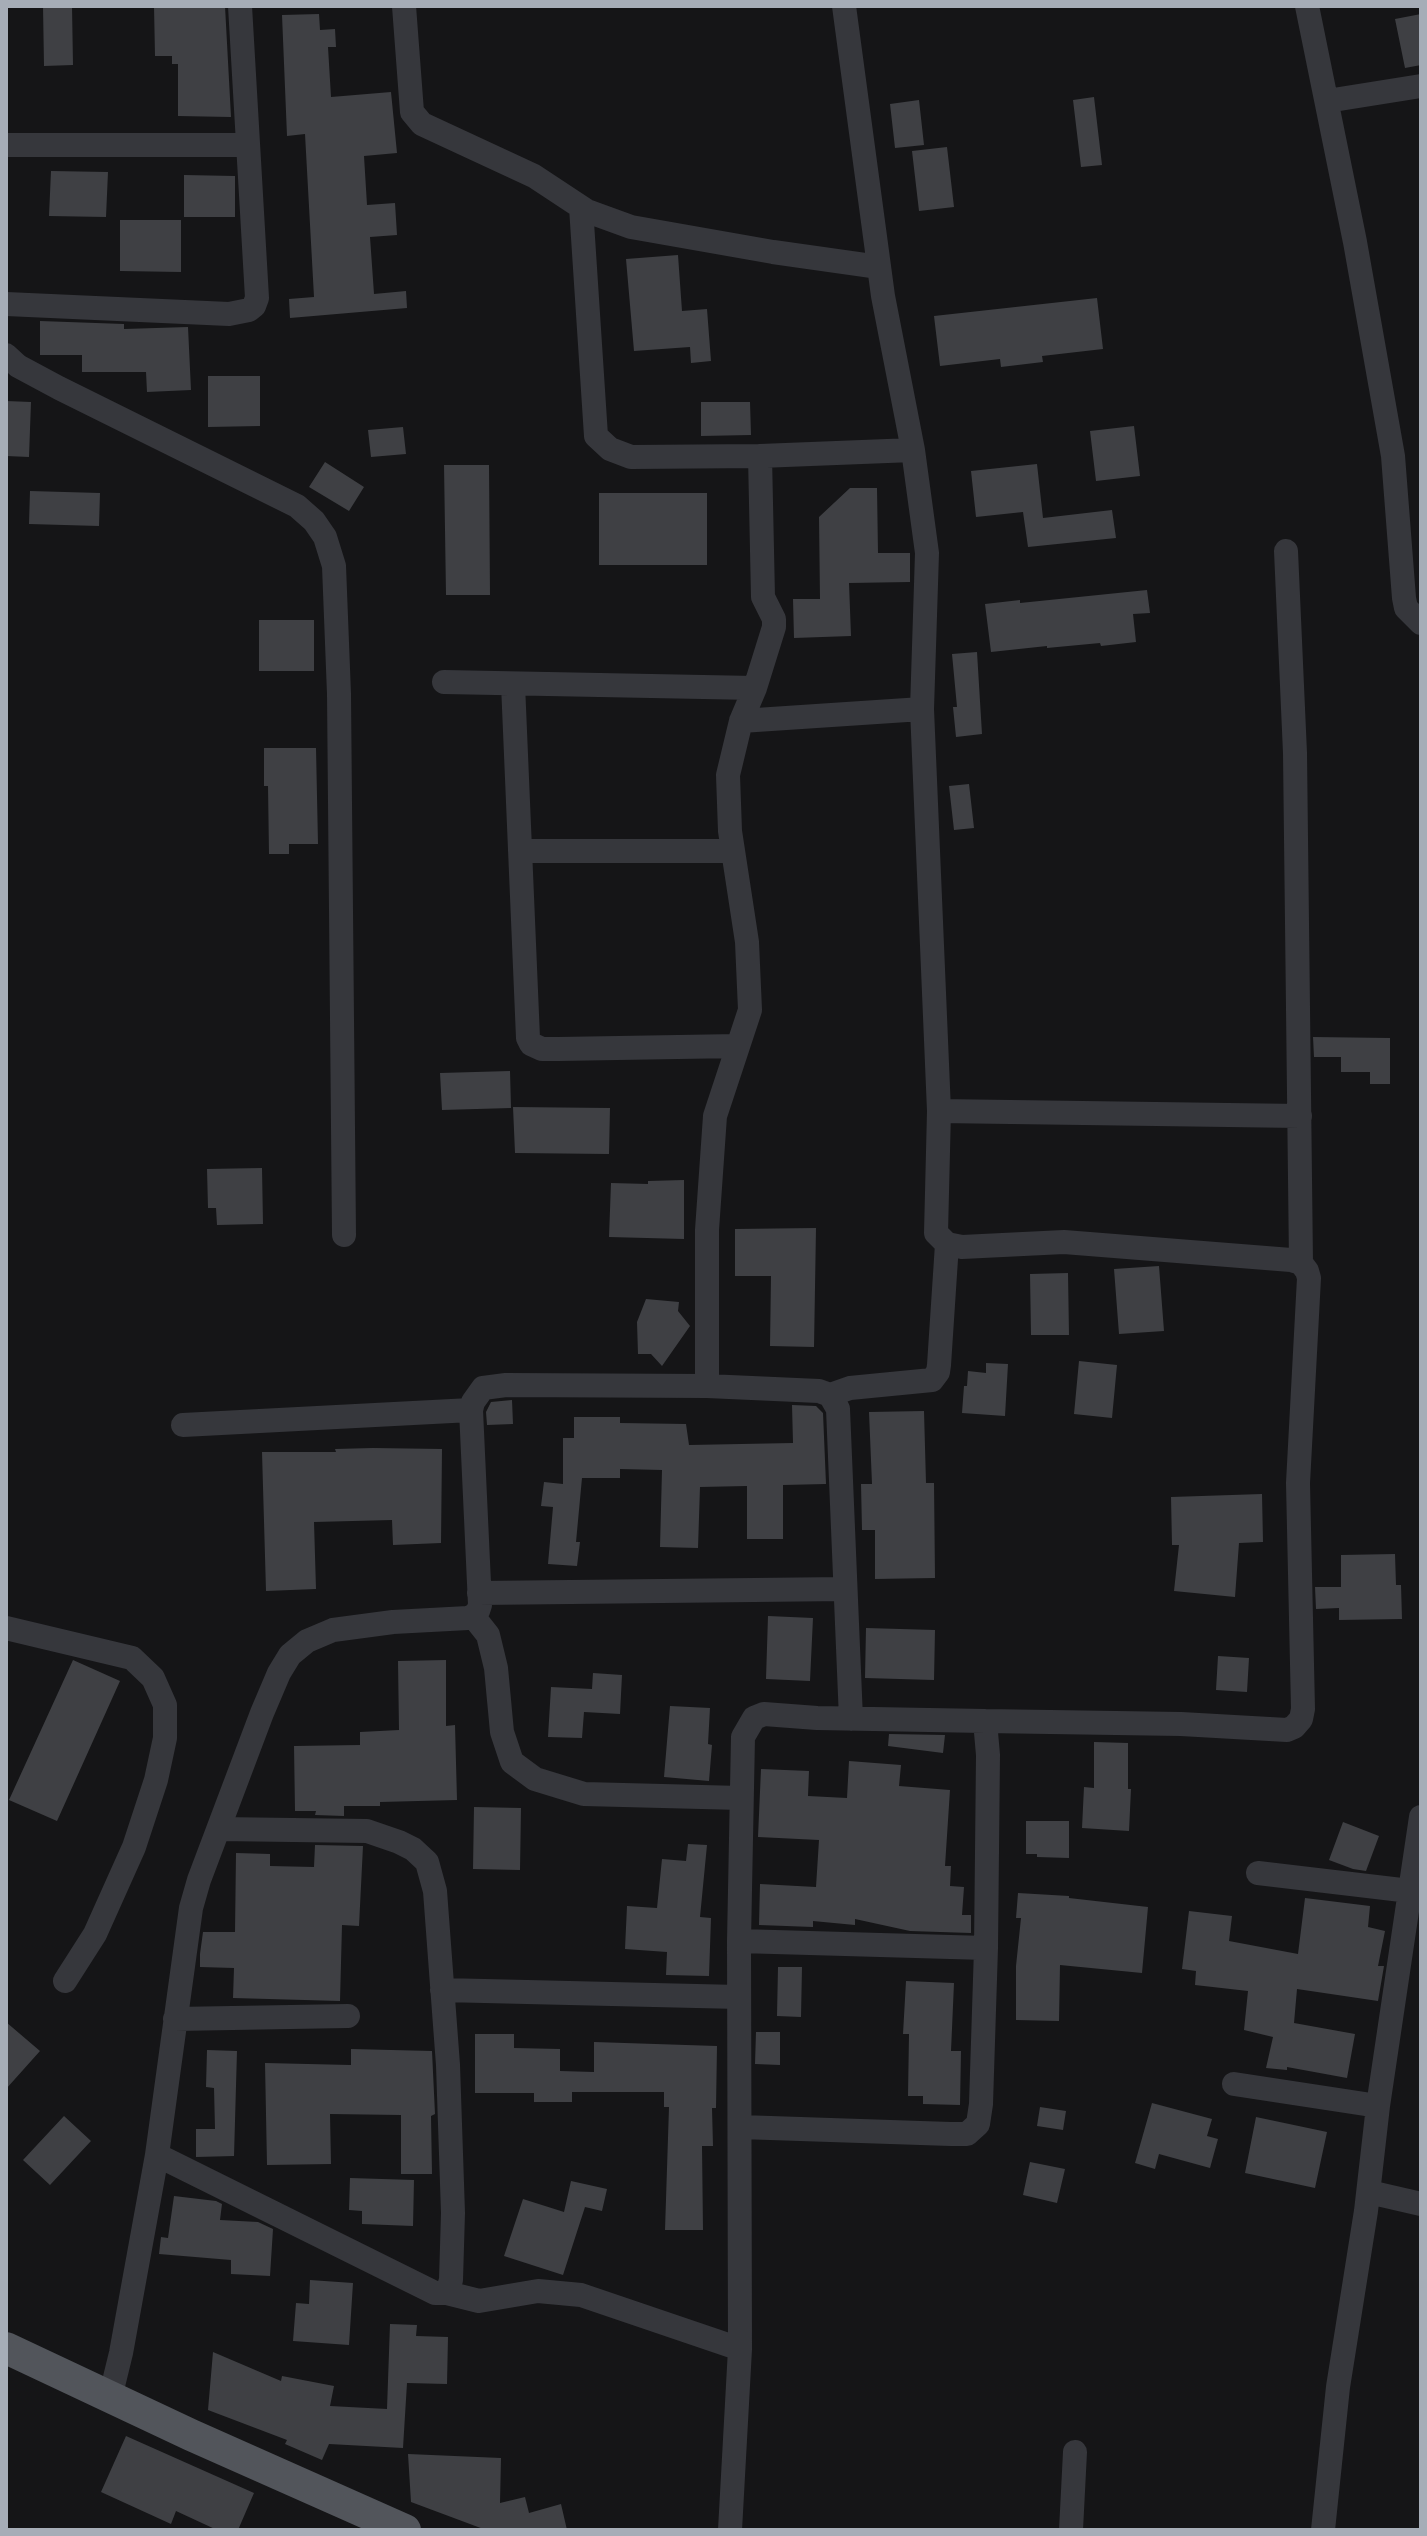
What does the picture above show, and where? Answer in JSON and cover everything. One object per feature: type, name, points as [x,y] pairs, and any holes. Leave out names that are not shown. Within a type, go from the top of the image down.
[{"type":"main road","points":[[6,2348],[405,2530]]},
{"type":"street","points":[[6,304],[229,314],[249,310],[257,298],[240,6]]},
{"type":"street","points":[[404,6],[412,112],[422,124],[534,176],[581,207],[631,227],[879,267]]},
{"type":"street","points":[[844,6],[879,267],[913,450],[927,553],[922,709],[939,1111],[936,1233],[947,1244],[962,1247],[1064,1242],[1161,1248],[1301,1263]]},
{"type":"street","points":[[1307,6],[1393,456],[1404,598],[1406,608],[1421,623]]},
{"type":"street","points":[[1327,101],[1421,86]]},
{"type":"street","points":[[6,145],[248,145]]},
{"type":"street","points":[[581,207],[596,436],[610,449],[631,457],[913,450]]},
{"type":"street","points":[[6,355],[18,366],[59,388],[297,506],[314,521],[325,537],[334,566],[339,694],[344,1235]]},
{"type":"street","points":[[707,1386],[707,1230],[715,1116],[750,1010],[747,942],[733,851],[728,775],[741,721],[774,627],[774,619],[763,597],[760,456]]},
{"type":"street","points":[[730,2530],[740,2349],[741,1798],[743,1737],[754,1718],[764,1714],[851,1719],[1181,1724],[1287,1730],[1301,1719],[1298,1483],[1309,1278],[1301,1263],[1295,753],[1286,551]]},
{"type":"street","points":[[444,682],[755,688]]},
{"type":"street","points":[[513,684],[528,1038],[531,1044],[542,1049],[738,1046]]},
{"type":"street","points":[[741,721],[922,709]]},
{"type":"street","points":[[520,851],[733,851]]},
{"type":"street","points":[[939,1111],[1300,1116]]},
{"type":"street","points":[[741,1798],[584,1794],[535,1779],[512,1762],[502,1732],[496,1668],[476,1605],[471,1410],[483,1388],[506,1385],[707,1386],[819,1391],[830,1395],[850,1388],[932,1380],[939,1365],[947,1244]]},
{"type":"street","points":[[830,1395],[838,1409],[851,1719]]},
{"type":"street","points":[[183,1425],[471,1410]]},
{"type":"street","points":[[110,2398],[157,2155],[191,1908],[262,1713],[290,1655],[307,1641],[333,1630],[393,1622],[476,1605],[845,1589]]},
{"type":"street","points":[[6,1628],[132,1658],[153,1678],[165,1705],[165,1738],[156,1780],[134,1847],[95,1934],[65,1981]]},
{"type":"street","points":[[740,2127],[951,2134],[973,2131],[978,2124],[986,1948],[988,1755],[985,1721]]},
{"type":"street","points":[[1323,2530],[1338,2387],[1369,2192],[1378,2106],[1414,1921],[1410,1891],[1421,1817]]},
{"type":"street","points":[[219,1829],[367,1831],[413,1849],[427,1862],[435,1891],[453,2213],[451,2280],[447,2293]]},
{"type":"street","points":[[1258,1873],[1410,1891]]},
{"type":"street","points":[[739,1941],[986,1948]]},
{"type":"street","points":[[442,1990],[739,1997]]},
{"type":"street","points":[[175,2019],[348,2016]]},
{"type":"street","points":[[1234,2084],[1378,2106]]},
{"type":"street","points":[[157,2155],[435,2293],[479,2301],[538,2291],[581,2295],[740,2349]]},
{"type":"street","points":[[1369,2192],[1421,2204]]},
{"type":"street","points":[[1071,2530],[1075,2452]]},
{"type":"building","points":[[43,6],[72,6],[73,65],[44,66]]},
{"type":"building","points":[[154,6],[225,6],[231,117],[178,116],[178,64],[172,64],[172,56],[155,56]]},
{"type":"building","points":[[319,14],[320,30],[335,29],[336,47],[328,47],[331,97],[391,92],[397,153],[364,156],[367,205],[395,203],[397,235],[370,237],[374,294],[406,291],[407,308],[290,318],[289,299],[314,297],[305,134],[287,136],[282,15]]},
{"type":"building","points":[[1421,14],[1421,65],[1405,68],[1395,19]]},
{"type":"building","points":[[1094,97],[1102,165],[1081,167],[1073,100]]},
{"type":"building","points":[[919,100],[924,145],[895,148],[890,104]]},
{"type":"building","points":[[947,147],[954,207],[919,211],[912,151]]},
{"type":"building","points":[[51,171],[108,172],[106,217],[49,216]]},
{"type":"building","points":[[184,175],[235,176],[235,217],[184,217]]},
{"type":"building","points":[[120,220],[181,220],[181,272],[120,271]]},
{"type":"building","points":[[678,255],[682,311],[707,309],[711,361],[691,363],[690,347],[634,351],[626,259]]},
{"type":"building","points":[[1097,298],[1103,349],[1042,356],[1043,362],[1001,367],[1000,359],[940,366],[934,316]]},
{"type":"building","points":[[40,321],[124,324],[124,329],[188,327],[191,390],[147,392],[146,372],[82,372],[82,355],[40,355]]},
{"type":"building","points":[[208,376],[260,376],[260,426],[208,427]]},
{"type":"building","points":[[6,401],[31,402],[29,457],[6,456]]},
{"type":"building","points":[[701,402],[750,402],[751,435],[701,436]]},
{"type":"building","points":[[1134,426],[1140,476],[1096,481],[1090,431]]},
{"type":"building","points":[[403,427],[406,454],[371,457],[368,430]]},
{"type":"building","points":[[325,462],[364,487],[349,511],[309,487]]},
{"type":"building","points":[[1037,464],[1043,518],[1112,510],[1116,538],[1028,547],[1023,512],[976,517],[971,471]]},
{"type":"building","points":[[444,465],[489,465],[490,595],[446,595]]},
{"type":"building","points":[[850,488],[877,488],[878,553],[910,553],[910,582],[849,583],[851,636],[794,638],[793,599],[820,599],[819,517]]},
{"type":"building","points":[[30,491],[100,493],[99,526],[29,524]]},
{"type":"building","points":[[599,493],[707,493],[707,565],[599,565]]},
{"type":"building","points":[[1147,590],[1150,613],[1133,614],[1136,642],[991,652],[985,604]]},
{"type":"building","points":[[259,620],[314,620],[314,671],[259,671]]},
{"type":"building","points":[[977,652],[982,734],[956,737],[953,707],[957,707],[952,654]]},
{"type":"building","points":[[264,748],[316,748],[318,844],[289,844],[289,854],[269,854]]},
{"type":"building","points":[[969,784],[974,828],[954,830],[949,786]]},
{"type":"building","points":[[1313,1037],[1390,1038],[1390,1084],[1370,1084],[1370,1072],[1341,1072],[1341,1057],[1314,1057]]},
{"type":"building","points":[[510,1071],[511,1108],[442,1110],[440,1073]]},
{"type":"building","points":[[513,1107],[610,1108],[609,1154],[515,1153]]},
{"type":"building","points":[[262,1168],[263,1224],[217,1225],[216,1208],[208,1208],[207,1169]]},
{"type":"building","points":[[684,1180],[684,1239],[609,1237],[611,1183],[648,1184],[648,1181]]},
{"type":"building","points":[[816,1228],[814,1347],[770,1346],[771,1276],[735,1276],[735,1229]]},
{"type":"building","points":[[1159,1266],[1164,1331],[1119,1334],[1114,1269]]},
{"type":"building","points":[[1068,1273],[1069,1335],[1031,1335],[1030,1274]]},
{"type":"building","points":[[646,1299],[679,1302],[678,1311],[690,1326],[662,1366],[651,1354],[638,1354],[637,1322]]},
{"type":"building","points":[[1079,1361],[1117,1365],[1112,1418],[1074,1414]]},
{"type":"building","points":[[986,1363],[1008,1364],[1005,1416],[962,1413],[968,1371],[986,1373]]},
{"type":"building","points":[[512,1400],[513,1424],[487,1425],[486,1412],[491,1402]]},
{"type":"building","points":[[792,1405],[816,1406],[823,1413],[826,1484],[783,1485],[783,1539],[747,1539],[747,1486],[700,1487],[698,1548],[660,1547],[662,1470],[620,1469],[620,1478],[582,1478],[577,1566],[548,1564],[553,1507],[541,1506],[544,1482],[563,1484],[563,1438],[574,1438],[574,1417],[620,1417],[620,1423],[686,1424],[689,1445],[793,1443]]},
{"type":"building","points":[[924,1411],[926,1483],[934,1483],[935,1578],[875,1579],[875,1530],[862,1530],[861,1484],[872,1484],[869,1412]]},
{"type":"building","points":[[335,1449],[442,1449],[441,1543],[393,1545],[392,1520],[314,1522],[316,1589],[266,1591],[262,1452],[336,1452]]},
{"type":"building","points":[[1262,1494],[1263,1542],[1239,1543],[1235,1597],[1174,1591],[1179,1545],[1172,1545],[1171,1497]]},
{"type":"building","points":[[1395,1554],[1396,1585],[1401,1585],[1402,1619],[1339,1620],[1339,1608],[1316,1609],[1315,1587],[1341,1587],[1341,1555]]},
{"type":"building","points":[[768,1616],[813,1618],[810,1681],[766,1679]]},
{"type":"building","points":[[866,1628],[935,1630],[934,1680],[865,1678]]},
{"type":"building","points":[[1218,1656],[1249,1658],[1247,1692],[1216,1690]]},
{"type":"building","points":[[73,1660],[120,1681],[57,1821],[9,1800]]},
{"type":"building","points":[[446,1660],[446,1726],[455,1725],[457,1800],[344,1806],[344,1816],[295,1811],[294,1746],[360,1745],[360,1732],[399,1730],[398,1661]]},
{"type":"building","points":[[593,1673],[622,1675],[620,1714],[584,1712],[582,1738],[548,1737],[551,1687],[592,1689]]},
{"type":"building","points":[[670,1706],[710,1708],[708,1744],[712,1745],[709,1781],[664,1777]]},
{"type":"building","points":[[889,1734],[945,1735],[943,1753],[888,1746]]},
{"type":"building","points":[[1094,1742],[1128,1743],[1128,1789],[1131,1789],[1129,1831],[1082,1828],[1084,1787],[1094,1788]]},
{"type":"building","points":[[849,1761],[901,1765],[899,1786],[950,1790],[945,1866],[951,1866],[950,1886],[964,1887],[962,1915],[971,1915],[971,1933],[910,1931],[855,1919],[855,1925],[813,1921],[813,1927],[759,1925],[760,1884],[816,1887],[819,1840],[758,1837],[761,1769],[809,1771],[808,1796],[847,1798]]},
{"type":"building","points":[[474,1807],[521,1808],[520,1870],[473,1869]]},
{"type":"building","points":[[1026,1821],[1069,1821],[1069,1858],[1026,1854]]},
{"type":"building","points":[[1343,1822],[1379,1836],[1366,1871],[1329,1860]]},
{"type":"building","points":[[688,1844],[707,1845],[700,1917],[711,1918],[709,1976],[666,1975],[667,1952],[625,1949],[627,1906],[657,1908],[662,1859],[686,1861]]},
{"type":"building","points":[[315,1845],[363,1846],[359,1926],[342,1925],[340,2001],[233,1998],[234,1968],[200,1967],[200,1954],[203,1932],[235,1932],[236,1853],[270,1854],[270,1866],[314,1867]]},
{"type":"building","points":[[1018,1893],[1069,1896],[1148,1907],[1142,1973],[1060,1965],[1059,2021],[1016,2020],[1016,1966],[1021,1918],[1016,1918]]},
{"type":"building","points":[[1305,1898],[1370,1906],[1368,1927],[1385,1931],[1378,1966],[1384,1966],[1378,2001],[1297,1989],[1294,2023],[1355,2034],[1347,2078],[1287,2067],[1287,2070],[1266,2068],[1273,2037],[1244,2030],[1248,1991],[1195,1985],[1196,1971],[1182,1969],[1189,1911],[1232,1916],[1229,1941],[1298,1954]]},
{"type":"building","points":[[778,1967],[802,1967],[801,2017],[777,2016]]},
{"type":"building","points":[[906,1981],[954,1983],[951,2051],[961,2051],[960,2105],[923,2104],[923,2096],[908,2096],[909,2034],[903,2034]]},
{"type":"building","points":[[6,2022],[40,2051],[6,2089]]},
{"type":"building","points":[[756,2032],[780,2032],[780,2065],[755,2064]]},
{"type":"building","points":[[475,2034],[514,2034],[514,2048],[560,2049],[560,2071],[594,2072],[594,2042],[717,2046],[716,2108],[712,2108],[713,2146],[702,2146],[703,2230],[665,2230],[669,2107],[664,2107],[664,2092],[572,2092],[572,2102],[534,2102],[534,2093],[475,2093]]},
{"type":"building","points":[[351,2049],[432,2051],[435,2114],[431,2116],[432,2174],[401,2174],[401,2115],[330,2114],[331,2164],[267,2165],[265,2063],[351,2065]]},
{"type":"building","points":[[207,2050],[237,2051],[234,2156],[196,2157],[196,2129],[215,2129],[214,2088],[206,2087]]},
{"type":"building","points":[[1152,2103],[1212,2119],[1207,2136],[1218,2139],[1210,2168],[1159,2154],[1155,2169],[1135,2163]]},
{"type":"building","points":[[1040,2107],[1066,2111],[1063,2130],[1037,2126]]},
{"type":"building","points":[[64,2116],[91,2141],[50,2185],[23,2160]]},
{"type":"building","points":[[1256,2117],[1327,2132],[1315,2188],[1245,2173]]},
{"type":"building","points":[[1030,2162],[1065,2169],[1057,2203],[1023,2195]]},
{"type":"building","points":[[350,2178],[414,2180],[413,2226],[362,2224],[362,2211],[349,2210]]},
{"type":"building","points":[[571,2181],[607,2189],[602,2211],[585,2207],[563,2275],[504,2256],[523,2199],[564,2212]]},
{"type":"building","points":[[174,2196],[216,2201],[222,2204],[220,2220],[258,2222],[273,2229],[270,2276],[231,2274],[231,2260],[159,2254],[161,2237],[168,2238]]},
{"type":"building","points":[[310,2280],[353,2283],[349,2345],[293,2341],[296,2303],[309,2304]]},
{"type":"building","points":[[390,2324],[417,2325],[416,2336],[448,2337],[447,2384],[407,2383],[403,2448],[329,2444],[322,2460],[285,2444],[287,2440],[208,2410],[213,2352],[281,2381],[282,2376],[334,2386],[330,2406],[387,2409]]},
{"type":"building","points":[[126,2436],[254,2493],[238,2530],[217,2530],[176,2511],[171,2524],[101,2492]]},
{"type":"building","points":[[408,2454],[501,2458],[500,2503],[525,2497],[529,2513],[561,2504],[567,2530],[486,2530],[411,2502]]}]
